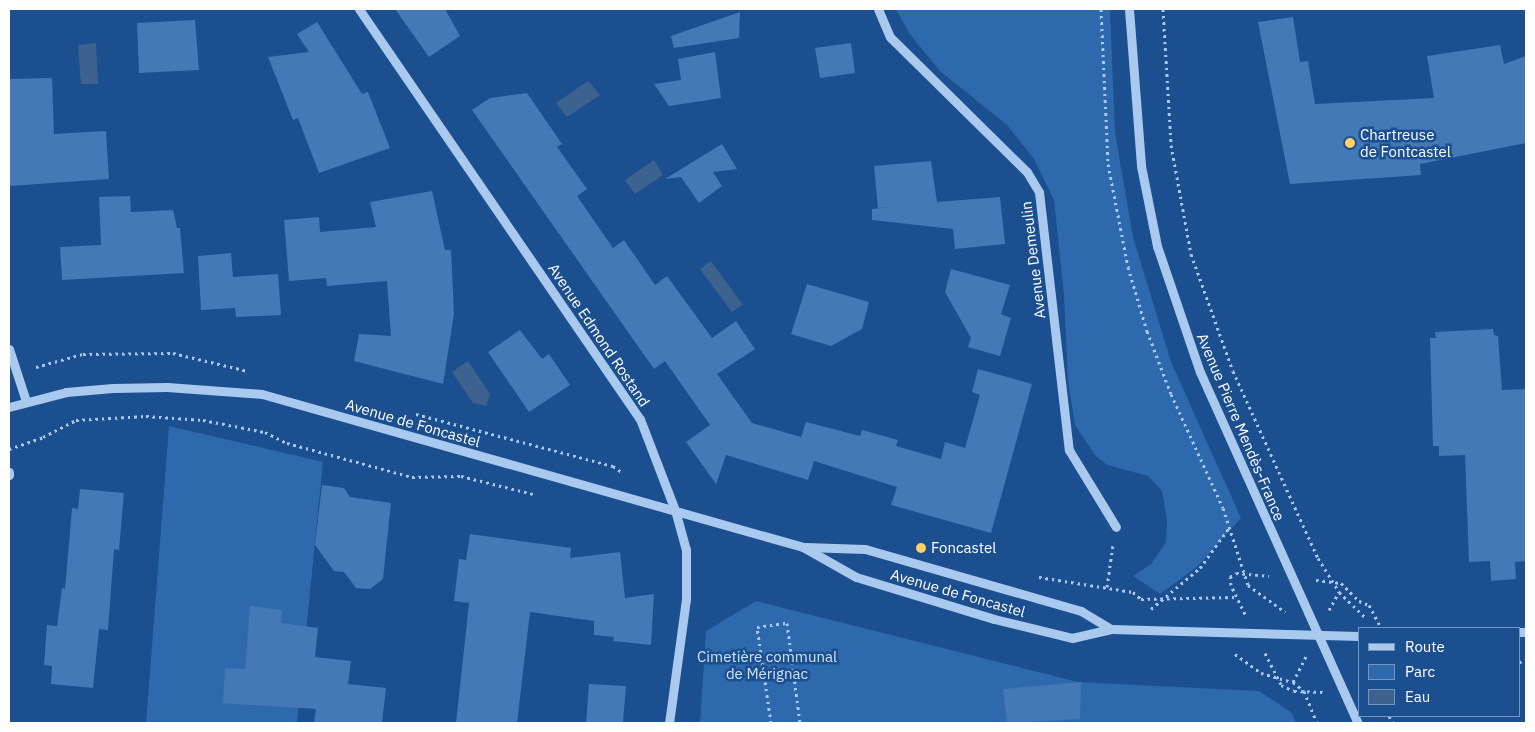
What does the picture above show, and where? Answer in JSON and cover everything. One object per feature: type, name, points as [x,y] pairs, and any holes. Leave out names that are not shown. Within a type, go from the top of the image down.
[{"type":"street","name":"Avenue Edmond Rostand","points":[[359,9],[640,419],[675,510],[686,550],[686,600],[669,723]]},
{"type":"street","name":"Avenue Demeulin","points":[[878,9],[890,37],[1027,172],[1039,192],[1069,450],[1116,527]]},
{"type":"street","name":"Avenue Pierre Mendès-France","points":[[1129,9],[1141,166],[1157,246],[1200,372],[1316,635],[1358,723]]},
{"type":"street","points":[[9,349],[26,401]]},
{"type":"street","name":"Avenue de Foncastel","points":[[9,406],[66,392],[122,388],[166,387],[262,394],[803,547],[856,577],[994,619],[1072,638],[1111,629],[1358,636]]},
{"type":"street","name":"Avenue de Foncastel","points":[[803,547],[865,549],[1081,611],[1111,629]]},
{"type":"path","points":[[1163,9],[1171,145],[1191,254],[1234,371],[1318,558],[1339,592],[1375,627]]},
{"type":"path","points":[[9,450],[44,437],[76,420],[146,416],[203,420],[264,432],[287,443],[412,477],[461,476],[525,493],[543,494]]},
{"type":"path","points":[[1106,587],[1116,527]]},
{"type":"path","points":[[1127,630],[1200,568],[1230,528]]},
{"type":"path","points":[[1133,592],[1141,598],[1237,597]]},
{"type":"path","points":[[771,723],[757,627],[786,623],[800,723]]},
{"type":"path","points":[[1204,632],[1261,673],[1293,682],[1304,691],[1317,723]]},
{"type":"path","points":[[1255,632],[1281,685],[1294,691],[1343,692]]},
{"type":"path","points":[[1293,682],[1316,635]]},
{"type":"green space","points":[[896,9],[1110,9],[1115,133],[1133,237],[1171,362],[1241,518],[1198,566],[1160,594],[1133,576],[1151,564],[1166,542],[1167,520],[1162,491],[1148,476],[1107,465],[1095,455],[1075,425],[1068,381],[1064,295],[1054,200],[1034,159],[1007,125],[940,71],[909,33]]},
{"type":"green space","points":[[169,426],[323,462],[297,723],[146,723]]},
{"type":"green space","name":"Cimetière communal de Mérignac","points":[[756,601],[1078,682],[1259,691],[1292,713],[1296,723],[700,723],[706,631]]},
{"type":"water","points":[[96,43],[98,84],[81,84],[78,45]]},
{"type":"water","points":[[588,81],[600,95],[567,117],[556,103]]},
{"type":"water","points":[[654,160],[663,175],[635,194],[625,180]]},
{"type":"water","points":[[711,261],[743,305],[732,312],[700,269]]},
{"type":"water","points":[[468,361],[490,394],[486,406],[473,403],[452,372]]},
{"type":"building","points":[[395,9],[445,9],[460,36],[429,57]]},
{"type":"building","points":[[740,12],[739,38],[674,48],[671,36]]},
{"type":"building","points":[[1293,17],[1300,62],[1308,61],[1315,104],[1434,98],[1427,56],[1500,45],[1504,64],[1526,56],[1526,143],[1420,164],[1421,175],[1290,184],[1258,22]]},
{"type":"building","points":[[195,20],[199,70],[139,73],[137,23]]},
{"type":"building","points":[[317,22],[362,94],[368,92],[390,148],[319,173],[298,118],[293,120],[268,57],[309,52],[297,34]]},
{"type":"building","points":[[851,43],[855,73],[820,78],[815,48]]},
{"type":"building","points":[[715,52],[721,98],[669,106],[654,84],[681,80],[678,59]]},
{"type":"building","points":[[52,78],[54,134],[106,131],[109,179],[9,186],[9,79]]},
{"type":"building","points":[[527,93],[562,144],[557,147],[587,189],[577,196],[613,248],[624,240],[655,285],[667,276],[712,338],[736,321],[755,349],[717,374],[752,423],[801,437],[806,422],[860,436],[862,430],[898,440],[896,446],[941,459],[945,442],[965,448],[980,395],[972,392],[978,369],[1032,384],[991,533],[891,505],[897,487],[814,461],[808,480],[726,455],[716,484],[686,442],[710,425],[665,361],[654,369],[472,110],[490,98]]},
{"type":"building","points":[[722,144],[737,169],[713,172],[722,186],[699,203],[681,177],[665,179]]},
{"type":"building","points":[[931,161],[937,202],[1000,197],[1005,244],[955,249],[953,229],[872,220],[872,209],[891,207],[878,208],[874,166]]},
{"type":"building","points":[[432,191],[445,250],[451,250],[454,314],[443,384],[354,361],[359,334],[391,336],[387,281],[327,286],[326,278],[289,281],[284,220],[319,217],[320,232],[376,227],[370,202]]},
{"type":"building","points":[[130,196],[131,212],[173,210],[177,228],[180,228],[184,273],[62,280],[60,247],[101,245],[99,197]]},
{"type":"building","points":[[231,253],[233,277],[278,274],[281,315],[236,317],[235,308],[201,310],[198,256]]},
{"type":"building","points":[[951,269],[1010,285],[1001,314],[1011,318],[1000,356],[968,347],[971,338],[945,292]]},
{"type":"building","points":[[807,284],[869,302],[862,329],[831,346],[791,334]]},
{"type":"building","points":[[1493,329],[1494,335],[1498,336],[1502,390],[1526,389],[1526,561],[1515,562],[1516,579],[1491,581],[1490,561],[1469,562],[1465,455],[1439,456],[1439,446],[1433,446],[1430,338],[1436,338],[1435,332]]},
{"type":"building","points":[[520,330],[542,359],[549,354],[570,385],[529,412],[488,352]]},
{"type":"building","points":[[322,485],[344,488],[350,497],[391,503],[383,579],[370,589],[356,588],[344,572],[334,571],[315,545]]},
{"type":"building","points":[[80,489],[124,493],[119,550],[114,549],[108,630],[99,629],[93,688],[51,684],[52,666],[44,665],[47,625],[57,626],[62,588],[65,589],[72,508],[78,509]]},
{"type":"building","points":[[470,534],[571,548],[570,558],[620,552],[625,598],[654,594],[651,645],[613,641],[614,637],[594,635],[594,621],[530,612],[517,723],[456,723],[469,603],[454,601],[459,559],[466,560]]},
{"type":"building","points":[[250,606],[282,610],[281,623],[318,628],[315,657],[351,661],[348,684],[386,688],[382,723],[314,723],[316,709],[223,703],[225,668],[245,669]]},
{"type":"building","points":[[1081,682],[1080,719],[1007,723],[1003,689]]},
{"type":"building","points":[[589,684],[626,686],[623,723],[586,723]]},
{"type":"place","name":"Chartreuse de Fontcastel","points":[[1350,143]]},
{"type":"place","name":"Foncastel","points":[[921,548]]}]
